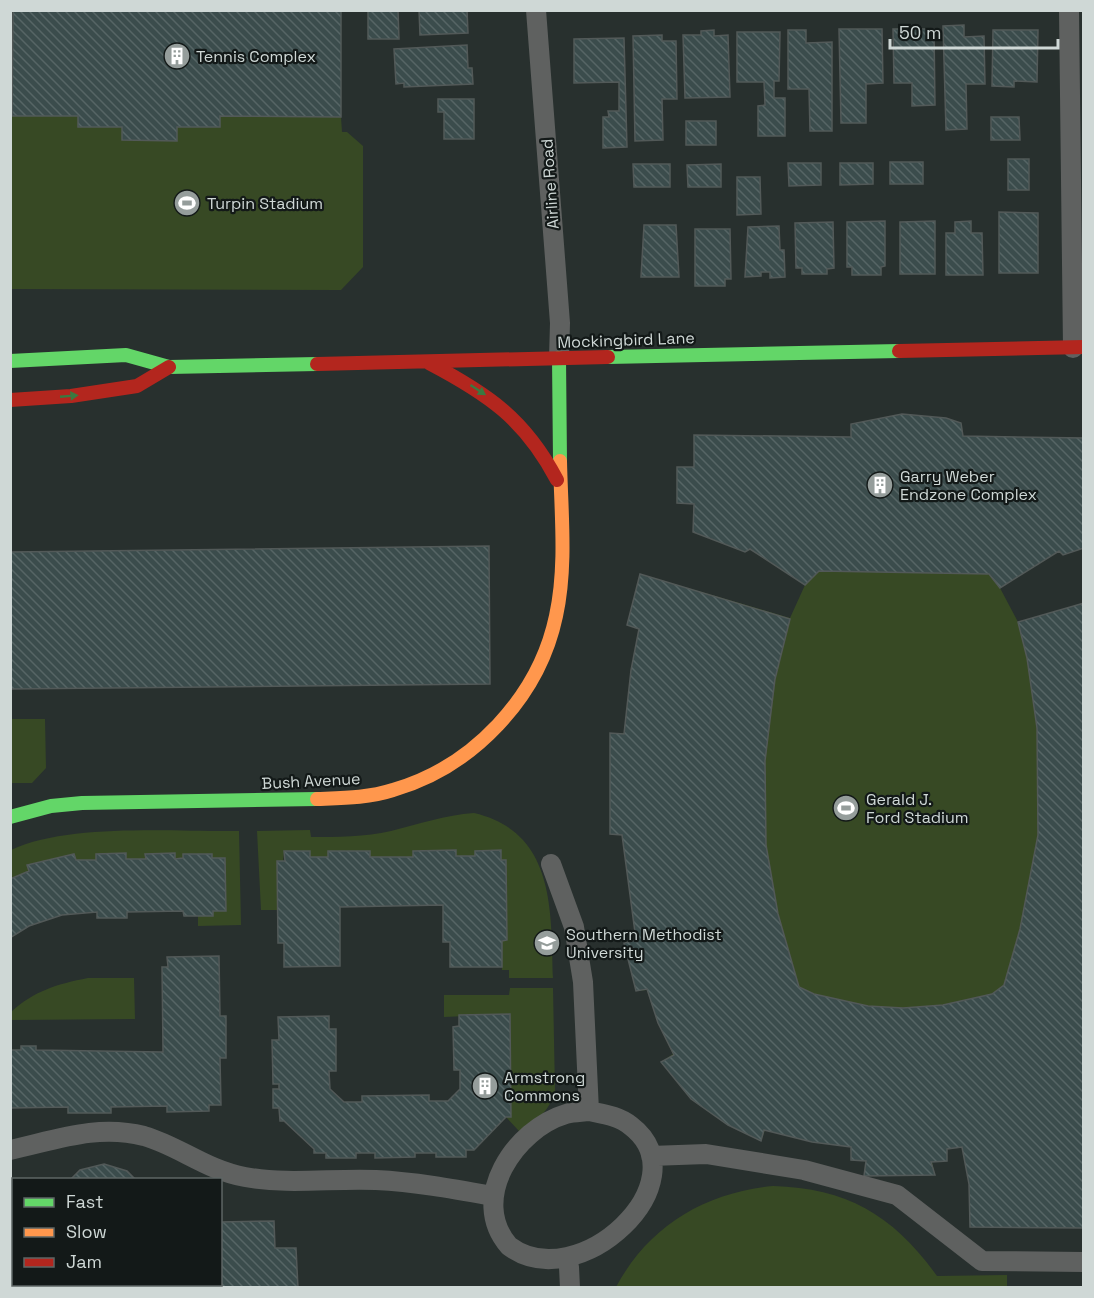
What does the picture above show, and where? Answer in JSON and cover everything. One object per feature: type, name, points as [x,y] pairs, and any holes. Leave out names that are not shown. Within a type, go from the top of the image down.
[{"type":"main road","name":"Mockingbird Lane","points":[[10,361],[126,355],[169,367],[1078,347]]},
{"type":"main road","name":"Bush Avenue","points":[[10,817],[51,806],[82,803],[353,798],[396,790],[433,775],[471,750],[494,731],[516,705],[547,648],[556,617],[561,576],[559,358]]},
{"type":"main road","points":[[427,362],[472,386],[524,424],[545,454],[560,489]]},
{"type":"main road","name":"Mockingbird Lane","points":[[10,400],[71,396],[137,386],[169,367]]},
{"type":"street","name":"Airline Road","points":[[536,10],[560,323],[559,358]]},
{"type":"street","points":[[1069,10],[1078,347]]},
{"type":"street","points":[[551,864],[574,927],[583,982],[589,1111]]},
{"type":"street","points":[[589,1111],[610,1115],[632,1126],[651,1156],[651,1184],[644,1204],[632,1224],[612,1247],[589,1262],[569,1267],[531,1263],[519,1256],[504,1239],[495,1218],[493,1196],[499,1174],[526,1139],[566,1114],[589,1111]]},
{"type":"street","points":[[10,1150],[89,1131],[120,1132],[145,1137],[214,1169],[245,1177],[283,1180],[404,1182],[493,1196]]},
{"type":"street","points":[[651,1156],[706,1154],[804,1170],[897,1195],[982,1261],[1083,1262]]},
{"type":"street","points":[[569,1267],[570,1287]]},
{"type":"green space","name":"Turpin Stadium","points":[[11,101],[12,116],[78,116],[122,127],[122,140],[177,141],[177,127],[220,127],[220,116],[341,117],[342,132],[347,132],[363,146],[363,267],[341,290],[11,289]]},
{"type":"green space","name":"Gerald J. Ford Stadium","points":[[902,414],[946,418],[961,423],[963,436],[1083,438],[1083,548],[1063,555],[1059,551],[1000,588],[1018,622],[1083,603],[1083,1228],[970,1227],[969,1184],[962,1147],[947,1149],[932,1162],[935,1175],[864,1176],[866,1161],[851,1160],[851,1147],[812,1142],[765,1130],[761,1141],[728,1125],[691,1099],[661,1062],[673,1054],[658,1023],[647,990],[636,991],[624,943],[636,940],[622,835],[610,834],[610,733],[624,733],[631,670],[639,629],[627,625],[640,574],[790,618],[805,585],[750,549],[745,552],[693,532],[694,504],[677,503],[677,467],[694,467],[694,435],[851,437],[851,424]]},
{"type":"green space","points":[[11,719],[45,719],[46,768],[32,783],[11,783]]},
{"type":"green space","points":[[474,813],[501,823],[520,837],[534,855],[543,877],[548,900],[553,978],[509,978],[509,970],[502,970],[502,941],[507,940],[506,861],[501,860],[501,850],[475,851],[475,856],[456,856],[456,850],[413,857],[370,857],[370,851],[328,851],[328,857],[310,857],[284,852],[278,910],[261,910],[257,831],[310,830],[311,837],[361,836]]},
{"type":"green space","points":[[239,831],[241,925],[198,926],[198,916],[213,916],[213,911],[225,911],[225,858],[212,858],[212,854],[183,854],[183,858],[175,859],[175,853],[146,854],[146,859],[126,859],[126,853],[97,854],[96,860],[76,860],[74,854],[27,865],[29,871],[11,879],[11,850],[35,841],[91,832]]},
{"type":"green space","points":[[88,978],[134,978],[135,1019],[11,1020],[11,1012],[37,994],[56,986]]},
{"type":"green space","points":[[510,988],[553,988],[555,1091],[546,1110],[519,1131],[506,1117],[511,1117],[510,1014],[444,1017],[444,995],[509,995]]},
{"type":"green space","points":[[773,1186],[824,1192],[867,1209],[904,1237],[937,1276],[1007,1275],[1007,1287],[616,1287],[629,1265],[645,1246],[681,1216],[724,1196]]},
{"type":"building","name":"Tennis Complex","points":[[13,10],[341,10],[341,117],[220,116],[220,127],[177,127],[177,141],[122,140],[122,127],[78,127],[78,116],[12,116]]},
{"type":"building","points":[[368,10],[398,10],[399,39],[368,39]]},
{"type":"building","points":[[419,10],[467,10],[468,33],[420,35]]},
{"type":"building","points":[[964,25],[964,37],[984,36],[985,84],[966,84],[967,129],[946,130],[943,26]]},
{"type":"building","points":[[839,29],[882,29],[883,83],[866,84],[866,123],[841,123]]},
{"type":"building","points":[[893,29],[934,29],[935,105],[912,106],[912,83],[894,83]]},
{"type":"building","points":[[714,30],[714,36],[728,35],[730,97],[685,98],[683,35],[701,35],[701,31]]},
{"type":"building","points":[[788,30],[806,30],[806,43],[832,42],[832,131],[810,131],[809,89],[788,89]]},
{"type":"building","points":[[993,30],[1038,30],[1037,82],[1014,81],[1014,87],[992,86]]},
{"type":"building","points":[[737,32],[780,32],[779,81],[774,81],[774,98],[785,98],[785,136],[758,136],[758,106],[765,105],[764,82],[737,82]]},
{"type":"building","points":[[662,35],[662,41],[676,41],[677,99],[662,99],[663,140],[635,141],[633,36]]},
{"type":"building","points":[[624,38],[627,147],[603,148],[603,117],[609,117],[608,111],[619,111],[619,82],[574,83],[574,39]]},
{"type":"building","points":[[467,45],[468,68],[472,68],[473,84],[404,87],[404,83],[396,84],[394,49]]},
{"type":"building","points":[[438,99],[474,99],[474,139],[444,139],[444,112],[438,112]]},
{"type":"building","points":[[991,117],[1019,117],[1020,140],[991,140]]},
{"type":"building","points":[[686,121],[716,121],[716,145],[686,145]]},
{"type":"building","points":[[1008,159],[1029,159],[1029,190],[1008,190]]},
{"type":"building","points":[[890,162],[923,162],[923,184],[890,184]]},
{"type":"building","points":[[788,163],[821,163],[821,185],[789,186]]},
{"type":"building","points":[[840,163],[873,163],[873,184],[840,185]]},
{"type":"building","points":[[633,164],[670,164],[670,187],[634,187]]},
{"type":"building","points":[[721,164],[721,187],[688,187],[687,165]]},
{"type":"building","points":[[737,177],[760,177],[761,214],[737,215]]},
{"type":"building","points":[[999,212],[1038,213],[1038,273],[999,273]]},
{"type":"building","points":[[885,221],[885,266],[881,267],[881,275],[852,275],[852,267],[847,267],[847,222]]},
{"type":"building","points":[[935,221],[935,274],[900,274],[900,222]]},
{"type":"building","points":[[971,221],[971,233],[982,233],[983,275],[946,275],[946,233],[955,233],[955,222]]},
{"type":"building","points":[[833,222],[834,268],[827,269],[827,274],[802,274],[802,268],[796,268],[795,223]]},
{"type":"building","points":[[644,225],[676,225],[679,277],[641,277]]},
{"type":"building","points":[[779,226],[780,250],[784,250],[785,277],[770,278],[770,272],[761,272],[761,276],[745,277],[748,227]]},
{"type":"building","points":[[695,229],[730,229],[731,279],[725,279],[725,286],[695,286]]},
{"type":"building","name":"Garry Weber Endzone Complex","points":[[902,414],[946,418],[961,423],[963,436],[1084,438],[1084,548],[1063,555],[1059,551],[1000,588],[989,574],[819,571],[805,585],[750,549],[745,552],[693,532],[694,504],[677,503],[677,467],[694,467],[694,435],[851,437],[851,424]]},
{"type":"building","points":[[489,546],[490,684],[10,689],[10,552]]},
{"type":"building","points":[[640,574],[790,619],[775,679],[765,761],[766,845],[778,914],[799,987],[814,994],[868,1006],[903,1008],[943,1005],[992,994],[1004,985],[1020,929],[1038,835],[1037,728],[1027,658],[1018,622],[1084,603],[1084,1228],[970,1227],[969,1184],[962,1147],[947,1149],[947,1161],[931,1162],[935,1175],[864,1176],[866,1161],[851,1160],[851,1147],[812,1142],[764,1130],[761,1141],[728,1125],[691,1099],[661,1062],[674,1055],[658,1023],[647,989],[636,991],[624,943],[636,940],[622,835],[610,834],[610,733],[624,734],[631,670],[639,629],[627,625]]},
{"type":"building","points":[[456,850],[456,856],[475,856],[475,851],[501,850],[501,860],[506,860],[507,940],[502,941],[502,967],[450,967],[450,942],[443,942],[443,905],[340,907],[340,966],[284,967],[284,943],[278,943],[277,861],[285,861],[284,851],[310,851],[310,857],[328,857],[328,851],[370,851],[370,857],[413,857],[413,851]]},
{"type":"building","points":[[126,853],[126,859],[146,859],[145,854],[175,853],[175,859],[183,858],[183,854],[212,854],[212,858],[225,858],[226,911],[213,911],[213,916],[184,916],[183,911],[127,912],[127,918],[97,918],[97,912],[62,915],[29,926],[10,938],[10,879],[29,871],[27,865],[74,854],[76,860],[96,860],[96,854]]},
{"type":"building","points":[[219,956],[220,1016],[226,1016],[226,1058],[220,1058],[221,1105],[209,1105],[209,1111],[167,1112],[167,1106],[111,1107],[111,1113],[68,1113],[68,1107],[10,1108],[10,1050],[21,1050],[21,1046],[36,1046],[36,1050],[163,1052],[162,967],[168,967],[167,957]]},
{"type":"building","name":"Armstrong Commons","points":[[510,1014],[511,1117],[506,1117],[474,1150],[466,1150],[466,1157],[436,1157],[436,1153],[415,1153],[415,1157],[375,1158],[375,1153],[356,1153],[356,1158],[326,1158],[326,1153],[314,1153],[314,1149],[284,1121],[280,1121],[279,1108],[273,1108],[273,1089],[279,1089],[279,1084],[273,1084],[272,1040],[279,1040],[278,1017],[329,1016],[329,1029],[336,1029],[336,1071],[329,1071],[330,1089],[344,1102],[362,1102],[362,1096],[429,1095],[429,1101],[448,1101],[460,1089],[460,1070],[454,1070],[453,1027],[459,1026],[459,1015]]},
{"type":"building","points":[[104,1164],[127,1171],[134,1178],[72,1178],[80,1170]]},
{"type":"building","points":[[274,1221],[275,1248],[296,1248],[298,1288],[186,1288],[186,1286],[222,1286],[222,1222]]},
{"type":"building","points":[[12,1286],[186,1286],[186,1288],[10,1288]]},
{"type":"traffic: fast","points":[[608,357],[899,351]]},
{"type":"traffic: fast","points":[[10,361],[126,355],[169,367],[317,364]]},
{"type":"traffic: fast","points":[[559,358],[560,461]]},
{"type":"traffic: fast","points":[[10,817],[51,806],[82,803],[317,799]]},
{"type":"traffic: slow","points":[[317,799],[374,795],[422,779],[450,764],[475,746],[498,725],[518,701],[535,674],[556,616],[563,539],[560,461]]},
{"type":"traffic: jam","points":[[899,351],[1084,347]]},
{"type":"traffic: jam","points":[[317,364],[608,357]]},
{"type":"traffic: jam","points":[[429,363],[469,386],[503,410],[532,440],[557,480]]},
{"type":"traffic: jam","points":[[10,400],[71,396],[137,386],[169,367]]},
{"type":"place","name":"Tennis Complex","points":[[177,56]]},
{"type":"place","name":"Turpin Stadium","points":[[187,203]]},
{"type":"place","name":"Garry Weber Endzone Complex","points":[[880,485]]},
{"type":"place","name":"Gerald J. Ford Stadium","points":[[846,808]]},
{"type":"place","name":"Southern Methodist University","points":[[547,943]]},
{"type":"place","name":"Armstrong Commons","points":[[485,1086]]}]
